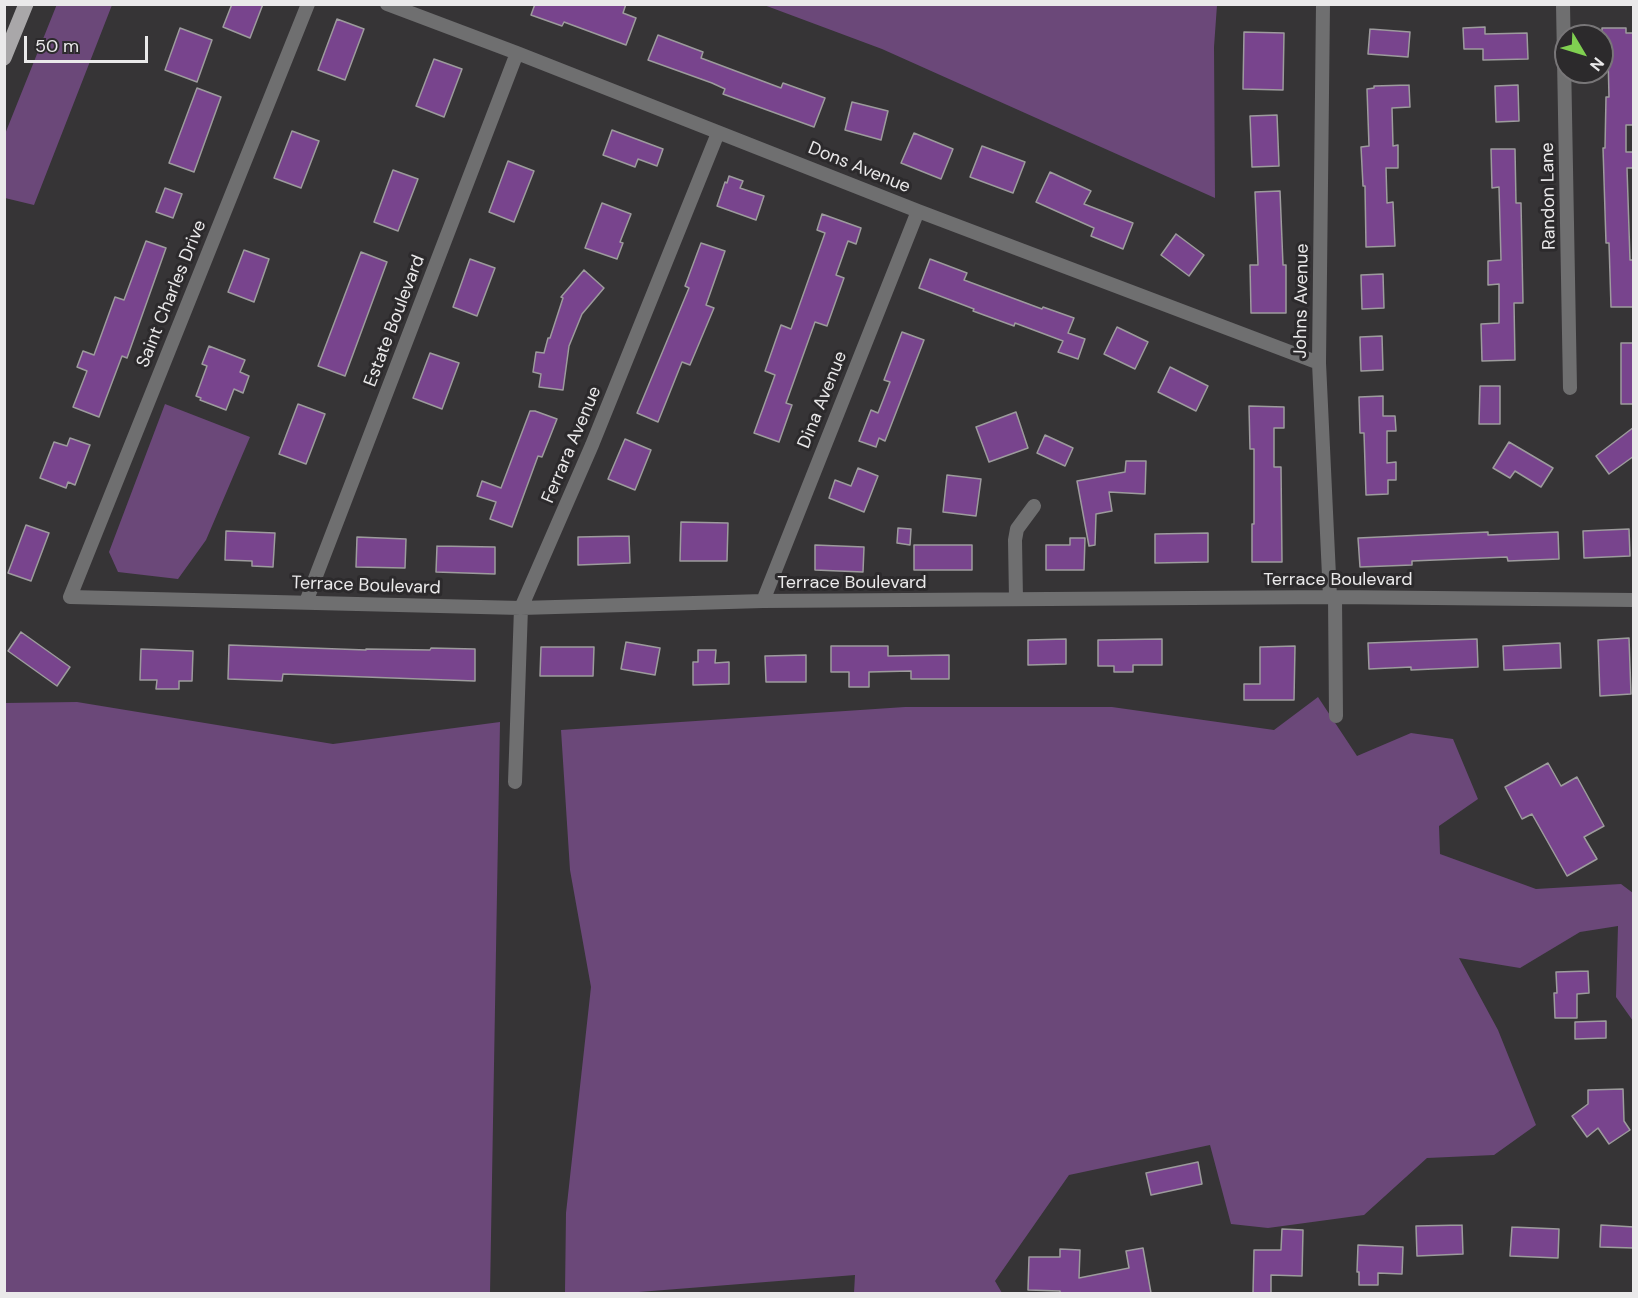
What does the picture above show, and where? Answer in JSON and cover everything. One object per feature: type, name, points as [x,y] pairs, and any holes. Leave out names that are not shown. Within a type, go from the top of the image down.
[{"type":"main road","points":[[4,58],[26,4]]},
{"type":"street","name":"Saint Charles Drive","points":[[70,597],[308,4]]},
{"type":"street","name":"Dons Avenue","points":[[387,4],[918,211],[1319,363]]},
{"type":"street","name":"Johns Avenue","points":[[1323,4],[1319,363],[1333,597],[1336,716]]},
{"type":"street","name":"Randon Lane","points":[[1563,4],[1570,388]]},
{"type":"street","name":"Estate Boulevard","points":[[306,602],[517,53]]},
{"type":"street","name":"Ferrara Avenue","points":[[515,782],[521,608],[592,445],[718,133]]},
{"type":"street","name":"Dina Avenue","points":[[763,601],[918,211]]},
{"type":"street","points":[[1016,600],[1015,540],[1017,529],[1034,506]]},
{"type":"street","name":"Terrace Boulevard","points":[[70,597],[521,608],[763,601],[1333,597],[1634,600]]},
{"type":"shaded area","points":[[57,4],[112,5],[34,205],[5,198],[5,134]]},
{"type":"shaded area","points":[[764,5],[1217,5],[1214,47],[1215,198],[882,49]]},
{"type":"shaded area","points":[[165,404],[250,437],[206,540],[178,579],[118,572],[109,552]]},
{"type":"shaded area","points":[[1318,697],[1357,756],[1411,733],[1453,739],[1478,799],[1439,826],[1440,854],[1536,889],[1621,884],[1633,893],[1633,1021],[1616,997],[1618,926],[1580,932],[1520,968],[1459,958],[1498,1030],[1536,1125],[1494,1155],[1427,1158],[1364,1215],[1268,1228],[1231,1224],[1210,1145],[1069,1175],[995,1281],[1002,1293],[854,1293],[855,1275],[626,1293],[565,1292],[566,1213],[591,987],[570,870],[561,730],[905,707],[1112,707],[1274,730]]},
{"type":"shaded area","points":[[77,702],[333,744],[500,722],[490,1293],[5,1293],[5,703]]},
{"type":"building","points":[[232,4],[263,4],[250,38],[223,27]]},
{"type":"building","points":[[535,4],[626,4],[623,13],[636,18],[626,45],[564,22],[562,26],[531,15]]},
{"type":"building","points":[[337,19],[364,29],[345,80],[318,70]]},
{"type":"building","points":[[1485,27],[1485,34],[1527,33],[1528,59],[1483,60],[1483,49],[1464,49],[1463,28]]},
{"type":"building","points":[[180,28],[212,40],[197,82],[165,70]]},
{"type":"building","points":[[1614,28],[1626,28],[1626,33],[1634,33],[1634,125],[1626,125],[1626,152],[1634,152],[1634,168],[1627,168],[1630,260],[1634,260],[1634,307],[1611,307],[1603,148],[1605,148],[1606,97],[1609,97],[1609,84],[1614,84]]},
{"type":"building","points":[[1370,29],[1410,32],[1408,57],[1368,54]]},
{"type":"building","points":[[1244,32],[1284,33],[1283,90],[1243,89]]},
{"type":"building","points":[[658,35],[703,52],[701,58],[781,88],[783,83],[825,98],[814,127],[723,94],[725,89],[712,83],[648,60]]},
{"type":"building","points":[[434,59],[462,69],[444,117],[416,106]]},
{"type":"building","points":[[1409,85],[1410,107],[1392,108],[1393,146],[1398,145],[1398,168],[1386,168],[1387,203],[1393,202],[1395,246],[1366,247],[1365,186],[1363,186],[1361,147],[1369,146],[1367,89],[1374,88],[1374,86]]},
{"type":"building","points":[[1518,85],[1519,121],[1496,122],[1495,86]]},
{"type":"building","points":[[197,88],[221,97],[194,172],[169,163]]},
{"type":"building","points":[[852,102],[888,111],[881,140],[845,130]]},
{"type":"building","points":[[1277,115],[1279,166],[1252,167],[1250,116]]},
{"type":"building","points":[[612,130],[663,149],[657,166],[638,159],[635,167],[603,155]]},
{"type":"building","points":[[292,131],[319,141],[301,188],[274,178]]},
{"type":"building","points":[[914,133],[953,149],[941,179],[901,163]]},
{"type":"building","points":[[982,146],[1025,162],[1013,193],[970,177]]},
{"type":"building","points":[[1491,149],[1515,149],[1516,203],[1521,203],[1523,303],[1514,303],[1515,360],[1482,361],[1481,324],[1499,323],[1499,284],[1488,285],[1488,261],[1501,260],[1499,187],[1492,188]]},
{"type":"building","points":[[508,161],[534,171],[514,222],[489,212]]},
{"type":"building","points":[[393,170],[418,179],[398,231],[374,222]]},
{"type":"building","points":[[1050,172],[1091,191],[1084,204],[1133,223],[1123,249],[1091,236],[1094,228],[1036,202]]},
{"type":"building","points":[[729,176],[743,181],[740,188],[764,196],[756,220],[717,206]]},
{"type":"building","points":[[165,188],[182,194],[173,218],[156,212]]},
{"type":"building","points":[[1280,191],[1283,265],[1286,265],[1286,313],[1251,313],[1250,265],[1258,265],[1255,192]]},
{"type":"building","points":[[602,203],[631,214],[620,242],[623,243],[617,259],[585,248]]},
{"type":"building","points":[[822,214],[861,228],[856,244],[848,241],[836,275],[844,278],[827,326],[815,322],[786,403],[792,405],[779,442],[754,433],[775,375],[765,371],[781,325],[791,329],[825,233],[817,230]]},
{"type":"building","points":[[1176,234],[1204,255],[1189,276],[1161,255]]},
{"type":"building","points":[[146,241],[166,248],[127,358],[122,356],[99,417],[73,407],[87,371],[77,367],[83,351],[94,355],[115,297],[124,300]]},
{"type":"building","points":[[701,243],[725,251],[706,305],[714,308],[690,365],[682,362],[658,422],[637,413],[689,288],[685,286]]},
{"type":"building","points":[[244,250],[269,259],[254,302],[228,292]]},
{"type":"building","points":[[361,252],[387,262],[345,376],[318,366]]},
{"type":"building","points":[[470,259],[495,268],[477,316],[453,307]]},
{"type":"building","points":[[930,259],[967,273],[964,280],[1042,309],[1043,307],[1074,318],[1068,333],[1085,339],[1078,359],[1058,352],[1063,341],[1015,323],[1014,326],[973,311],[974,309],[919,288]]},
{"type":"building","points":[[584,270],[604,288],[582,314],[569,346],[563,390],[539,387],[541,374],[533,372],[536,352],[544,353],[563,298],[561,297]]},
{"type":"building","points":[[1383,274],[1384,308],[1362,309],[1361,275]]},
{"type":"building","points":[[1117,327],[1148,342],[1135,369],[1104,354]]},
{"type":"building","points":[[902,332],[924,340],[885,441],[879,438],[876,447],[859,441],[871,410],[878,413],[890,382],[884,380]]},
{"type":"building","points":[[1382,336],[1383,370],[1361,371],[1360,337]]},
{"type":"building","points":[[1621,343],[1634,343],[1634,404],[1621,404]]},
{"type":"building","points":[[209,346],[245,360],[240,372],[249,376],[243,393],[234,389],[226,410],[200,400],[201,398],[196,396],[207,366],[202,364]]},
{"type":"building","points":[[430,353],[459,363],[442,409],[413,398]]},
{"type":"building","points":[[1170,367],[1208,386],[1196,411],[1158,392]]},
{"type":"building","points":[[1480,386],[1500,386],[1500,424],[1479,424]]},
{"type":"building","points":[[1383,396],[1383,416],[1395,416],[1396,431],[1387,431],[1387,463],[1396,462],[1396,480],[1388,480],[1388,494],[1366,495],[1364,433],[1360,433],[1359,397]]},
{"type":"building","points":[[298,404],[325,414],[306,464],[279,454]]},
{"type":"building","points":[[1249,406],[1284,407],[1284,428],[1274,428],[1274,467],[1281,467],[1282,562],[1252,562],[1254,449],[1250,449]]},
{"type":"building","points":[[530,411],[557,419],[542,457],[538,456],[512,527],[490,519],[496,502],[477,496],[482,481],[501,488]]},
{"type":"building","points":[[1016,412],[1028,448],[989,462],[976,427]]},
{"type":"building","points":[[1634,427],[1634,456],[1609,474],[1596,456]]},
{"type":"building","points":[[1045,435],[1073,448],[1065,466],[1037,453]]},
{"type":"building","points":[[70,438],[90,445],[75,485],[68,482],[66,488],[40,478],[54,442],[67,446]]},
{"type":"building","points":[[625,439],[651,450],[635,490],[608,479]]},
{"type":"building","points":[[1509,442],[1553,468],[1541,487],[1515,471],[1510,478],[1493,468]]},
{"type":"building","points":[[1126,461],[1146,461],[1145,494],[1109,492],[1112,511],[1096,514],[1095,545],[1089,546],[1077,481],[1125,472]]},
{"type":"building","points":[[858,468],[878,476],[864,512],[829,498],[835,480],[851,486]]},
{"type":"building","points":[[947,475],[981,479],[976,516],[943,512]]},
{"type":"building","points":[[681,522],[728,523],[727,561],[680,561]]},
{"type":"building","points":[[26,525],[49,533],[31,581],[8,573]]},
{"type":"building","points":[[898,528],[911,529],[910,545],[897,543]]},
{"type":"building","points":[[1629,529],[1630,556],[1584,558],[1583,531]]},
{"type":"building","points":[[226,531],[275,533],[273,567],[252,566],[252,561],[225,560]]},
{"type":"building","points":[[1488,532],[1488,535],[1558,532],[1559,559],[1508,561],[1507,557],[1412,561],[1412,565],[1360,567],[1358,538]]},
{"type":"building","points":[[1208,533],[1208,562],[1155,563],[1155,534]]},
{"type":"building","points":[[629,536],[630,563],[578,565],[578,537]]},
{"type":"building","points":[[357,537],[406,539],[405,568],[356,567]]},
{"type":"building","points":[[1070,538],[1085,538],[1084,570],[1046,570],[1046,545],[1070,545]]},
{"type":"building","points":[[815,545],[864,547],[863,572],[815,570]]},
{"type":"building","points":[[914,545],[972,545],[972,570],[914,570]]},
{"type":"building","points":[[437,546],[495,547],[495,574],[436,572]]},
{"type":"building","points":[[21,632],[70,667],[57,686],[8,651]]},
{"type":"building","points":[[1629,638],[1631,694],[1600,696],[1598,640]]},
{"type":"building","points":[[1066,639],[1066,664],[1028,665],[1028,640]]},
{"type":"building","points":[[1162,639],[1162,665],[1133,665],[1133,672],[1114,672],[1114,666],[1098,666],[1098,640]]},
{"type":"building","points":[[1477,639],[1478,667],[1369,669],[1368,643]]},
{"type":"building","points":[[626,642],[660,648],[655,675],[621,669]]},
{"type":"building","points":[[1560,643],[1561,668],[1504,670],[1503,646]]},
{"type":"building","points":[[229,645],[366,650],[475,649],[475,681],[283,674],[282,681],[228,679]]},
{"type":"building","points":[[831,646],[888,646],[888,656],[949,655],[949,679],[911,679],[911,671],[869,672],[869,687],[849,687],[849,672],[831,672]]},
{"type":"building","points":[[1295,646],[1294,700],[1244,700],[1244,684],[1260,684],[1260,647]]},
{"type":"building","points":[[541,647],[594,647],[593,676],[540,676]]},
{"type":"building","points":[[141,649],[193,651],[192,681],[179,681],[179,689],[156,689],[157,680],[140,680]]},
{"type":"building","points":[[698,650],[716,650],[715,663],[729,662],[729,684],[693,685],[693,662],[698,662]]},
{"type":"building","points":[[806,655],[806,682],[766,682],[765,656]]},
{"type":"building","points":[[1548,763],[1561,786],[1577,777],[1604,826],[1584,837],[1597,859],[1567,876],[1532,814],[1522,819],[1505,787]]},
{"type":"building","points":[[1588,971],[1589,993],[1577,994],[1577,1018],[1555,1018],[1556,972]]},
{"type":"building","points":[[1606,1021],[1606,1038],[1575,1039],[1575,1022]]},
{"type":"building","points":[[1623,1089],[1624,1121],[1630,1130],[1609,1144],[1598,1128],[1587,1137],[1572,1116],[1588,1104],[1588,1090]]},
{"type":"building","points":[[1198,1162],[1202,1184],[1151,1195],[1146,1173]]},
{"type":"building","points":[[1462,1225],[1463,1254],[1417,1256],[1416,1226]]},
{"type":"building","points":[[1601,1225],[1634,1227],[1634,1248],[1600,1247]]},
{"type":"building","points":[[1512,1227],[1559,1229],[1558,1258],[1510,1256]]},
{"type":"building","points":[[1282,1229],[1303,1230],[1302,1276],[1271,1275],[1271,1293],[1253,1293],[1254,1250],[1281,1250]]},
{"type":"building","points":[[1358,1245],[1403,1247],[1402,1274],[1378,1273],[1378,1285],[1359,1285]]},
{"type":"building","points":[[1143,1248],[1151,1293],[1060,1293],[1060,1291],[1028,1290],[1029,1257],[1060,1257],[1060,1249],[1080,1250],[1079,1278],[1129,1268],[1126,1251]]}]
